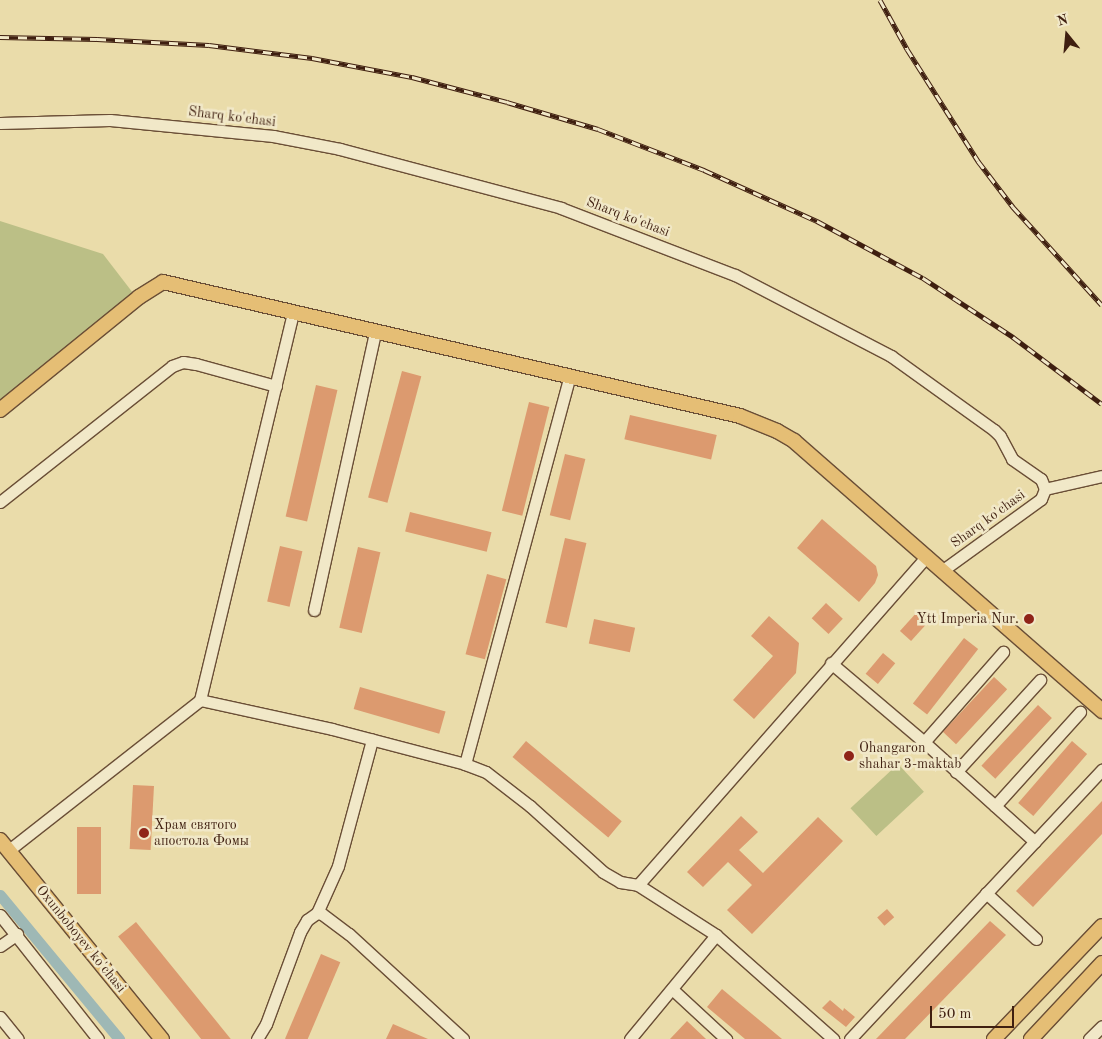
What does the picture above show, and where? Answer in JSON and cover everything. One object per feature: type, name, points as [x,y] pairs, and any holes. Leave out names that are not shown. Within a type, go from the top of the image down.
[{"type":"main road","points":[[0,410],[139,297],[162,282],[740,416],[777,431],[794,441],[1102,711]]},
{"type":"main road","name":"Oxunboboyev ko'chasi","points":[[4,845],[162,1039]]},
{"type":"main road","points":[[994,1039],[1102,926]]},
{"type":"main road","points":[[1031,1039],[1102,963]]},
{"type":"street","name":"Sharq ko'chasi","points":[[0,123],[110,120],[273,136],[340,149],[562,208],[735,275],[891,356],[994,430],[1000,436],[1012,459],[1035,473],[1041,480],[1045,489],[1041,499],[943,570]]},
{"type":"street","points":[[4,845],[200,700],[293,312]]},
{"type":"street","points":[[314,610],[375,332]]},
{"type":"street","points":[[0,502],[172,366],[183,362],[196,364],[276,386]]},
{"type":"street","points":[[465,764],[570,376]]},
{"type":"street","points":[[1045,489],[1102,476]]},
{"type":"street","points":[[638,885],[831,663],[927,556]]},
{"type":"street","points":[[924,742],[1003,652]]},
{"type":"street","points":[[831,663],[924,742],[1035,842]]},
{"type":"street","points":[[956,772],[1040,680]]},
{"type":"street","points":[[200,700],[372,740],[465,764],[486,772],[530,806],[603,872],[620,882],[638,885],[716,935],[833,1039]]},
{"type":"street","points":[[996,806],[1080,712]]},
{"type":"street","points":[[257,1039],[266,1024],[300,932],[307,920],[317,913],[338,866],[372,740]]},
{"type":"street","points":[[850,1039],[1102,770]]},
{"type":"street","points":[[986,893],[1036,940]]},
{"type":"street","points":[[317,913],[322,914],[349,934],[463,1039]]},
{"type":"street","points":[[0,916],[17,934],[98,1039]]},
{"type":"street","points":[[0,946],[17,934]]},
{"type":"street","points":[[630,1039],[716,935]]},
{"type":"street","points":[[672,989],[726,1039]]},
{"type":"street","points":[[0,1017],[18,1039]]},
{"type":"street","points":[[1089,1039],[1102,1026]]},
{"type":"green space","points":[[0,221],[103,254],[133,293],[0,403]]},
{"type":"green space","points":[[898,764],[924,792],[876,836],[850,808]]},
{"type":"building","points":[[402,371],[421,376],[387,503],[368,498]]},
{"type":"building","points":[[316,385],[337,390],[307,521],[286,517]]},
{"type":"building","points":[[529,402],[549,407],[522,516],[502,511]]},
{"type":"building","points":[[630,415],[717,435],[711,459],[624,439]]},
{"type":"building","points":[[565,454],[585,459],[570,520],[550,515]]},
{"type":"building","points":[[410,512],[492,532],[487,552],[405,531]]},
{"type":"building","points":[[822,519],[876,566],[878,575],[875,583],[859,602],[797,548]]},
{"type":"building","points":[[565,538],[586,543],[567,628],[545,623]]},
{"type":"building","points":[[280,546],[302,551],[290,607],[267,602]]},
{"type":"building","points":[[358,547],[380,552],[362,633],[339,628]]},
{"type":"building","points":[[487,574],[506,579],[485,659],[466,654]]},
{"type":"building","points":[[826,603],[843,619],[828,634],[812,618]]},
{"type":"building","points":[[918,611],[929,621],[911,641],[900,631]]},
{"type":"building","points":[[769,616],[799,643],[796,673],[754,719],[733,700],[773,656],[751,636]]},
{"type":"building","points":[[594,619],[635,628],[630,652],[589,643]]},
{"type":"building","points":[[964,638],[978,649],[927,714],[913,703]]},
{"type":"building","points":[[883,653],[895,663],[878,684],[866,674]]},
{"type":"building","points":[[994,677],[1007,689],[956,744],[943,732]]},
{"type":"building","points":[[360,687],[446,712],[439,734],[354,709]]},
{"type":"building","points":[[1038,705],[1052,718],[995,779],[981,766]]},
{"type":"building","points":[[526,741],[622,821],[608,837],[513,757]]},
{"type":"building","points":[[1072,741],[1087,754],[1033,816],[1018,803]]},
{"type":"building","points":[[133,785],[154,786],[151,850],[130,849]]},
{"type":"building","points":[[1102,801],[1102,834],[1033,907],[1016,891]]},
{"type":"building","points":[[741,816],[758,832],[739,850],[763,873],[818,817],[843,841],[752,934],[727,910],[752,885],[728,862],[703,887],[687,872]]},
{"type":"building","points":[[77,827],[101,827],[101,894],[77,894]]},
{"type":"building","points":[[887,909],[894,917],[884,926],[877,918]]},
{"type":"building","points":[[990,921],[1006,935],[905,1039],[876,1039]]},
{"type":"building","points":[[136,922],[231,1039],[201,1039],[118,936]]},
{"type":"building","points":[[321,954],[340,962],[308,1039],[285,1039]]},
{"type":"building","points":[[722,989],[782,1039],[745,1039],[707,1007]]},
{"type":"building","points":[[830,1000],[843,1011],[844,1008],[855,1017],[846,1027],[822,1008]]},
{"type":"building","points":[[687,1021],[706,1039],[670,1039]]},
{"type":"building","points":[[393,1024],[428,1039],[386,1039]]},
{"type":"waterway","points":[[0,895],[119,1039]]},
{"type":"railway","points":[[880,0],[907,49],[978,161],[1013,207],[1102,305]]},
{"type":"railway","points":[[0,37],[97,39],[209,45],[312,58],[412,77],[507,102],[598,129],[704,170],[817,221],[923,278],[1013,337],[1102,404]]},
{"type":"place","name":"Ytt Imperia Nur.","points":[[1029,619]]},
{"type":"place","name":"Ohangaron shahar 3-maktab","points":[[849,756]]},
{"type":"place","name":"Храм святого апостола Фомы","points":[[144,833]]}]
